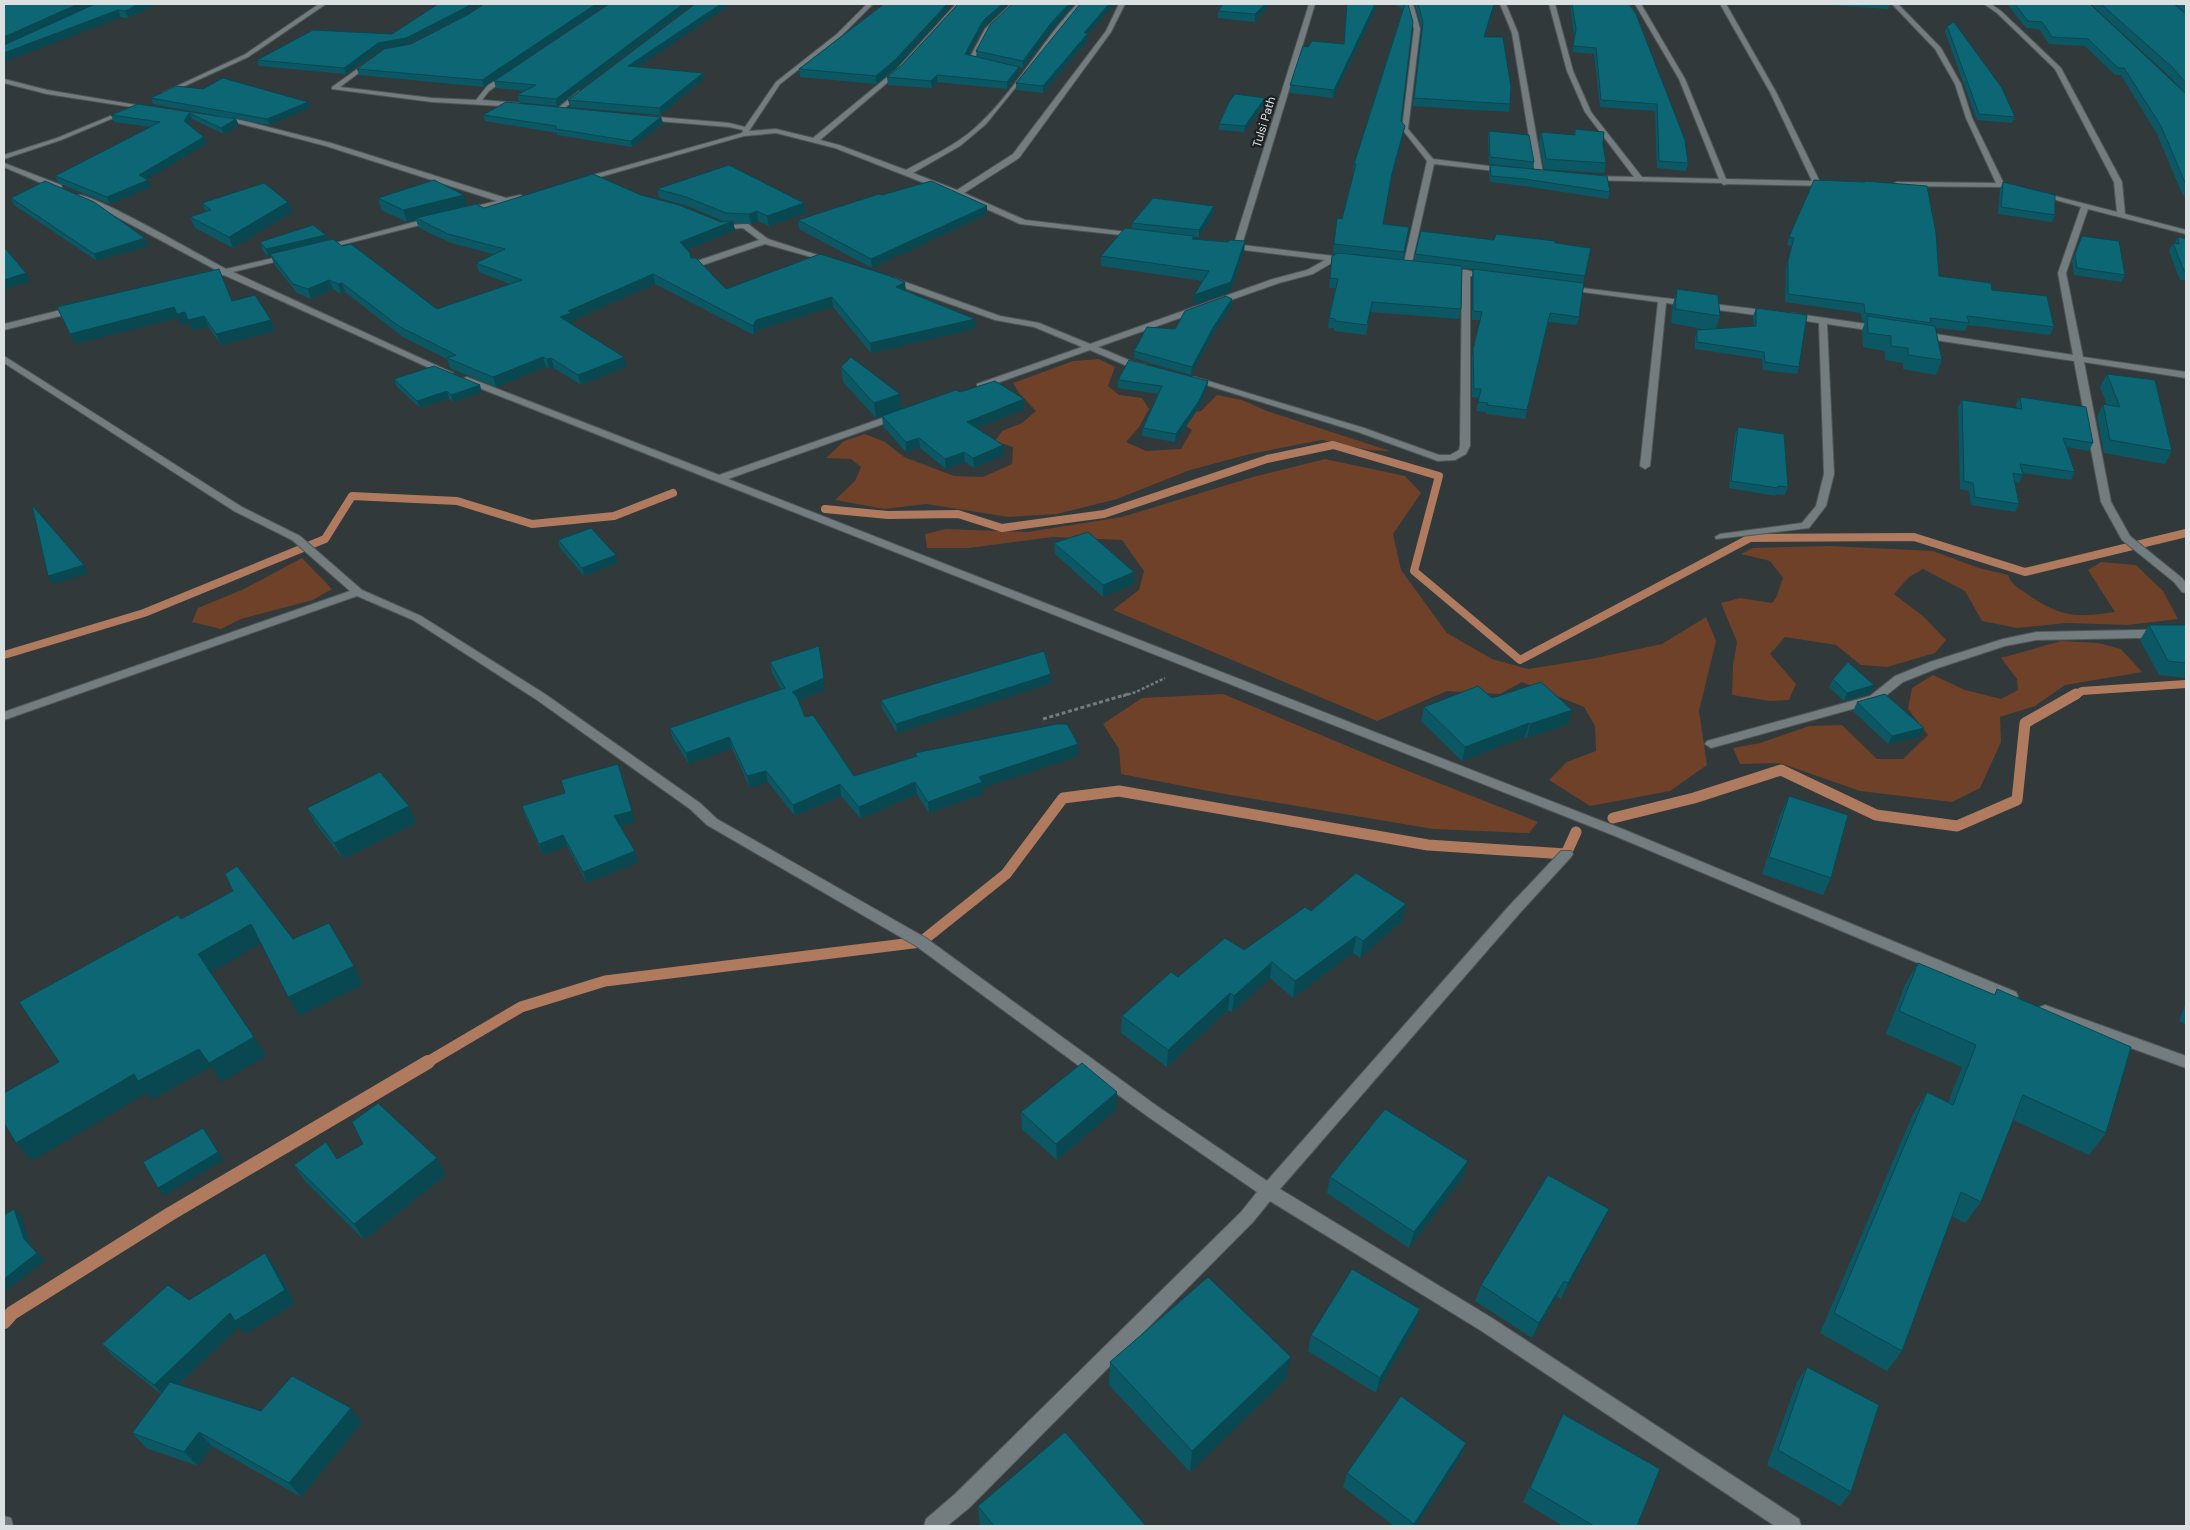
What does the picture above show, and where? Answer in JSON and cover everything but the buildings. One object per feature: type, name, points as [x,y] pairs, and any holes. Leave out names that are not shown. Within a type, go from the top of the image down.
[{"type":"street","points":[[156,98],[246,56],[324,4]]},
{"type":"street","points":[[745,132],[778,83],[839,35],[870,4]]},
{"type":"street","points":[[815,140],[899,70],[958,4]]},
{"type":"street","points":[[988,64],[970,60],[987,30],[1014,4]]},
{"type":"street","points":[[907,173],[958,143],[983,124],[1026,72],[1059,25],[1080,4]]},
{"type":"street","points":[[958,193],[1016,156],[1109,31],[1122,4]]},
{"type":"street","name":"Tulsi Path","points":[[1237,247],[1312,4]]},
{"type":"street","points":[[1410,4],[1417,29],[1405,129],[1432,161],[1510,170]]},
{"type":"street","points":[[1503,4],[1515,32],[1539,173]]},
{"type":"street","points":[[1552,4],[1570,71],[1588,112],[1640,180]]},
{"type":"street","points":[[1638,4],[1682,79],[1724,183]]},
{"type":"street","points":[[1723,4],[1773,92],[1817,184]]},
{"type":"street","points":[[1895,4],[1938,48],[1958,84],[1969,118],[2002,185]]},
{"type":"street","points":[[1987,4],[1999,12],[2058,68],[2118,182],[2121,216]]},
{"type":"street","points":[[375,58],[334,88],[432,100],[530,106]]},
{"type":"street","points":[[1016,70],[1026,72]]},
{"type":"street","points":[[478,102],[479,97],[489,88],[512,72]]},
{"type":"street","points":[[4,81],[47,92],[158,109]]},
{"type":"street","points":[[560,109],[590,84]]},
{"type":"street","points":[[4,157],[77,132],[147,102]]},
{"type":"street","points":[[550,108],[572,111]]},
{"type":"street","points":[[207,115],[253,124],[507,201]]},
{"type":"street","points":[[641,118],[729,125],[745,132]]},
{"type":"street","points":[[574,182],[745,132],[776,131],[837,146],[958,193],[1023,222],[1140,236]]},
{"type":"street","points":[[1416,268],[1402,266],[1432,161]]},
{"type":"street","points":[[4,166],[105,207],[224,271],[457,377],[1620,832],[2025,1002],[2186,1062]]},
{"type":"street","points":[[1529,172],[1547,174]]},
{"type":"street","points":[[593,177],[609,183]]},
{"type":"street","points":[[1582,178],[1724,183],[1837,184]]},
{"type":"street","points":[[1885,184],[2002,185],[2186,232]]},
{"type":"street","points":[[460,213],[526,195]]},
{"type":"street","points":[[2085,206],[2062,272],[2106,502],[2126,538],[2182,580],[2186,590]]},
{"type":"street","points":[[310,250],[441,217]]},
{"type":"street","points":[[712,220],[726,227],[745,226],[765,241],[841,264]]},
{"type":"street","points":[[697,264],[765,241]]},
{"type":"street","points":[[1218,245],[1361,262]]},
{"type":"street","points":[[196,279],[300,253]]},
{"type":"street","points":[[969,390],[1269,284],[1310,272],[1334,258]]},
{"type":"street","points":[[1436,270],[1466,272],[1501,278]]},
{"type":"street","points":[[1187,378],[1361,430],[1438,458],[1452,458],[1462,452],[1465,446],[1466,272]]},
{"type":"street","points":[[879,276],[998,318],[1036,325],[1128,363],[1153,369]]},
{"type":"street","points":[[1555,286],[1892,330]]},
{"type":"street","points":[[1645,466],[1662,300]]},
{"type":"street","points":[[4,327],[90,305]]},
{"type":"street","points":[[1720,537],[1805,526],[1821,506],[1829,474],[1823,320]]},
{"type":"street","points":[[1912,333],[2186,375]]},
{"type":"street","points":[[4,359],[238,508],[296,538],[358,592],[417,618],[542,697],[695,806],[712,822],[921,942],[1152,1111],[1268,1190],[1486,1324],[1792,1526]]},
{"type":"street","points":[[718,479],[904,413]]},
{"type":"street","points":[[4,716],[358,592]]},
{"type":"street","points":[[1711,744],[1874,699],[1899,679],[1934,665],[2003,643],[2036,636],[2186,633]]},
{"type":"street","points":[[934,1526],[962,1501],[1247,1217],[1268,1190],[1514,910],[1566,854]]},
{"type":"path","points":[[1043,719],[1136,692],[1164,679],[1186,663]]},
{"type":"shaded area","points":[[1099,359],[1115,367],[1108,386],[1119,395],[1142,398],[1149,409],[1139,427],[1126,442],[1146,451],[1181,449],[1192,430],[1176,419],[1180,413],[1201,411],[1217,395],[1242,400],[1267,411],[1390,451],[1369,450],[1322,440],[1250,454],[1190,470],[1117,499],[1057,514],[1009,517],[926,504],[884,509],[835,500],[855,481],[861,467],[851,459],[826,458],[844,441],[865,434],[885,442],[904,457],[954,476],[983,477],[1012,464],[1013,447],[995,441],[1002,431],[1022,423],[1036,411],[1019,393],[1013,383],[1073,361]]},
{"type":"shaded area","points":[[1325,459],[1405,476],[1421,493],[1393,534],[1401,570],[1447,633],[1492,659],[1528,669],[1591,659],[1662,644],[1706,617],[1716,641],[1699,711],[1707,765],[1670,791],[1590,806],[1549,780],[1567,762],[1596,751],[1595,726],[1584,707],[1522,682],[1500,694],[1447,691],[1377,721],[1113,610],[1139,590],[1144,571],[1122,540],[1053,537],[969,548],[927,548],[925,534],[946,529],[1027,532],[1122,517],[1253,477]]},
{"type":"shaded area","points":[[1830,546],[1933,551],[1979,568],[2008,575],[2016,586],[2039,602],[2059,611],[2079,615],[2115,612],[2088,570],[2101,562],[2136,565],[2163,591],[2178,619],[2128,625],[2067,623],[2017,628],[1982,621],[1965,591],[1923,569],[1909,577],[1894,594],[1924,617],[1946,640],[1935,653],[1887,667],[1861,665],[1836,645],[1785,637],[1770,654],[1796,684],[1789,700],[1770,701],[1732,695],[1733,666],[1737,642],[1721,603],[1740,598],[1772,603],[1776,598],[1783,578],[1770,561],[1741,554],[1753,548]]},
{"type":"shaded area","points":[[302,558],[332,589],[313,600],[241,619],[221,629],[192,622],[198,608],[244,589]]},
{"type":"shaded area","points":[[2061,641],[2098,643],[2121,649],[2142,672],[2065,685],[2035,706],[2000,717],[2001,742],[1980,788],[1952,802],[1860,791],[1780,763],[1740,764],[1733,748],[1760,743],[1809,726],[1842,725],[1877,759],[1903,759],[1928,735],[1908,709],[1912,688],[1933,675],[1965,690],[2001,699],[2018,690],[2017,679],[2001,658]]},
{"type":"shaded area","points":[[1223,694],[1388,763],[1538,822],[1529,833],[1433,829],[1219,793],[1121,774],[1119,749],[1103,724],[1142,698]]},
{"type":"waterway","points":[[825,509],[888,515],[958,514],[1002,528],[1104,514],[1267,459],[1333,445],[1439,476],[1414,571],[1520,660],[1750,538],[1914,537],[2025,572],[2186,533]]},
{"type":"waterway","points":[[4,655],[144,613],[325,539],[352,496],[457,501],[532,524],[614,516],[673,493]]},
{"type":"waterway","points":[[2074,696],[2082,691],[2186,684]]},
{"type":"waterway","points":[[1613,818],[1694,798],[1781,770],[1876,815],[1957,826],[2017,800],[2025,723],[2076,694]]},
{"type":"waterway","points":[[426,1063],[521,1007],[605,981],[921,942],[1006,874],[1063,798],[1119,791],[1428,845],[1566,854],[1576,832]]},
{"type":"waterway","points":[[4,1322],[12,1313],[170,1214],[428,1062]]}]
